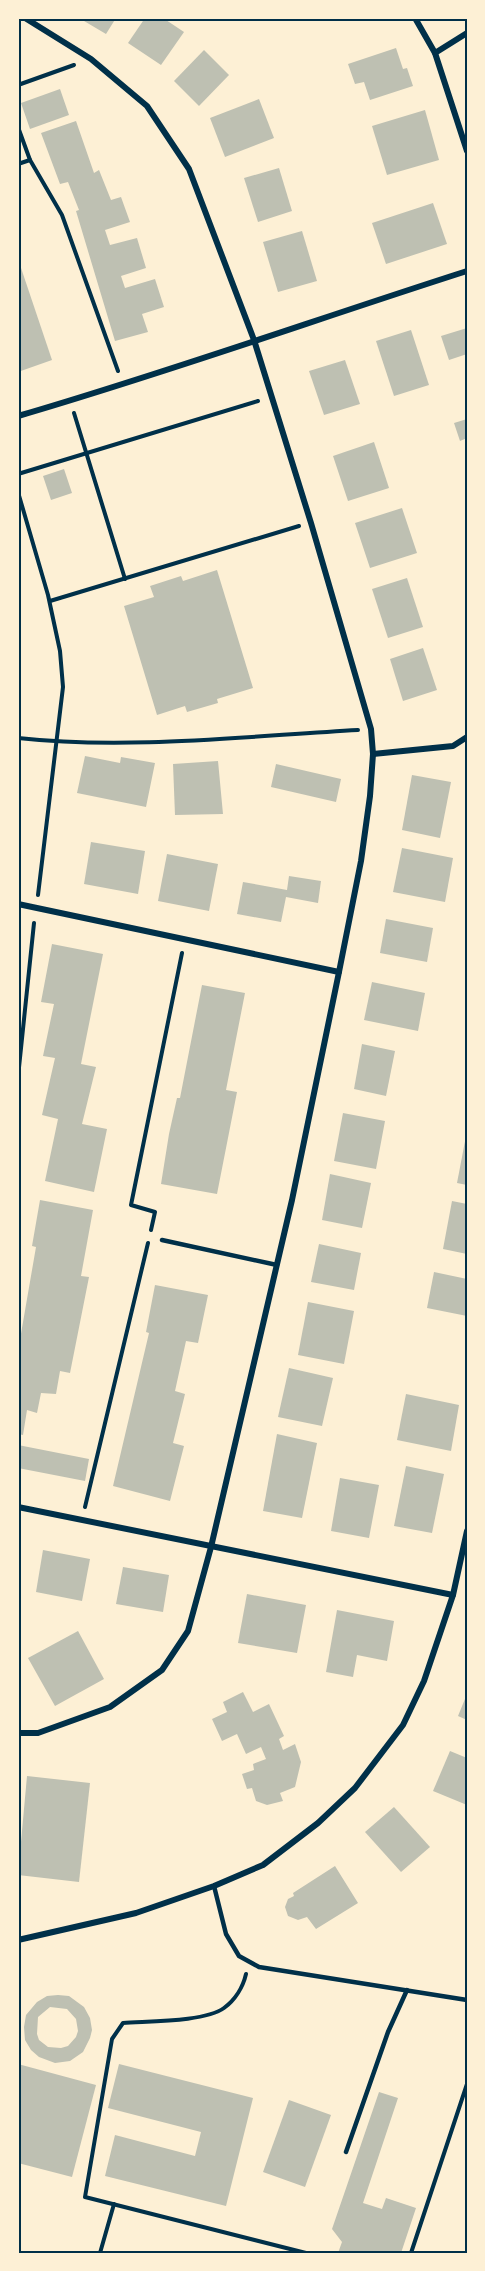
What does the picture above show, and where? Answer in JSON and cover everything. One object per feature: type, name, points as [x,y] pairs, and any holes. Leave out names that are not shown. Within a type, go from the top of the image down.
[{"type":"street","points":[[18,1733],[38,1733],[110,1707],[162,1670],[188,1631],[211,1547],[277,1265],[339,972],[361,861],[373,754],[371,729],[272,397],[254,340],[189,169],[147,106],[91,59],[25,18]]},
{"type":"street","points":[[415,18],[435,53],[467,152]]},
{"type":"street","points":[[435,53],[467,33]]},
{"type":"street","points":[[18,416],[124,386],[254,340],[467,271]]},
{"type":"street","points":[[373,754],[453,746],[467,737]]},
{"type":"street","points":[[18,904],[339,972]]},
{"type":"street","points":[[18,1507],[453,1595]]},
{"type":"street","points":[[18,1940],[136,1912],[213,1886],[263,1865],[318,1823],[355,1788],[403,1725],[424,1681],[453,1595],[467,1531]]},
{"type":"lane","points":[[162,1240],[277,1265]]},
{"type":"lane","points":[[213,1886],[226,1934],[239,1956],[259,1967],[467,2000]]},
{"type":"lane","points":[[346,2152],[388,2032],[407,1990]]},
{"type":"path","points":[[18,85],[91,59]]},
{"type":"path","points":[[18,127],[30,160],[62,215],[124,386]]},
{"type":"path","points":[[18,164],[30,160]]},
{"type":"path","points":[[18,474],[272,397]]},
{"type":"path","points":[[70,401],[125,579]]},
{"type":"path","points":[[18,492],[50,602],[60,651],[63,687],[18,1077]]},
{"type":"path","points":[[50,602],[310,523]]},
{"type":"path","points":[[18,738],[57,742],[146,741],[371,729]]},
{"type":"path","points":[[82,1520],[155,1212],[131,1205],[185,940]]},
{"type":"path","points":[[249,1961],[243,1987],[224,2009],[198,2018],[123,2023],[112,2039],[85,2196],[306,2253]]},
{"type":"path","points":[[411,2253],[467,2084]]},
{"type":"path","points":[[100,2253],[114,2204]]},
{"type":"building","points":[[79,18],[116,18],[106,34]]},
{"type":"building","points":[[145,18],[163,18],[184,32],[161,65],[128,43]]},
{"type":"building","points":[[396,48],[403,69],[407,68],[413,86],[370,100],[364,82],[355,84],[348,64]]},
{"type":"building","points":[[204,50],[229,75],[199,106],[174,81]]},
{"type":"building","points":[[60,89],[69,115],[30,129],[21,103]]},
{"type":"building","points":[[259,99],[274,138],[225,157],[210,118]]},
{"type":"building","points":[[425,110],[439,160],[387,175],[372,126]]},
{"type":"building","points":[[76,121],[94,173],[99,170],[111,200],[121,197],[130,222],[105,230],[110,245],[137,238],[146,268],[121,276],[125,288],[155,279],[164,307],[142,314],[148,332],[115,341],[76,211],[79,210],[68,182],[60,184],[41,133]]},
{"type":"building","points":[[279,168],[292,211],[258,222],[244,178]]},
{"type":"building","points":[[433,203],[447,244],[386,264],[372,223]]},
{"type":"building","points":[[302,231],[317,281],[278,292],[263,242]]},
{"type":"building","points":[[18,259],[52,360],[18,372]]},
{"type":"building","points":[[467,328],[467,354],[449,360],[441,336]]},
{"type":"building","points":[[411,330],[429,385],[394,396],[376,341]]},
{"type":"building","points":[[345,360],[360,404],[324,415],[309,371]]},
{"type":"building","points":[[467,419],[467,438],[460,441],[454,423]]},
{"type":"building","points":[[374,442],[389,488],[348,501],[333,456]]},
{"type":"building","points":[[64,469],[72,493],[51,500],[43,476]]},
{"type":"building","points":[[402,508],[417,553],[370,568],[355,523]]},
{"type":"building","points":[[217,570],[253,688],[217,699],[218,703],[187,712],[185,706],[157,715],[124,606],[154,597],[150,586],[181,576],[183,581]]},
{"type":"building","points":[[407,578],[423,627],[388,638],[372,589]]},
{"type":"building","points":[[423,648],[437,690],[403,701],[390,659]]},
{"type":"building","points":[[85,756],[120,763],[121,757],[155,763],[146,807],[77,793]]},
{"type":"building","points":[[218,761],[223,814],[175,815],[173,764]]},
{"type":"building","points":[[276,764],[341,779],[336,802],[271,787]]},
{"type":"building","points":[[412,775],[451,782],[440,838],[402,830]]},
{"type":"building","points":[[91,842],[145,851],[138,894],[84,884]]},
{"type":"building","points":[[402,848],[453,858],[445,902],[393,892]]},
{"type":"building","points":[[167,854],[218,864],[209,911],[158,901]]},
{"type":"building","points":[[289,876],[321,881],[318,903],[286,897],[281,922],[237,914],[243,882],[287,890]]},
{"type":"building","points":[[386,919],[433,928],[427,962],[380,953]]},
{"type":"building","points":[[52,944],[103,954],[81,1064],[96,1067],[82,1124],[107,1129],[94,1192],[45,1181],[58,1119],[42,1115],[55,1058],[43,1056],[54,1004],[41,1002]]},
{"type":"building","points":[[372,982],[425,993],[418,1031],[364,1020]]},
{"type":"building","points":[[202,985],[245,993],[226,1090],[237,1092],[217,1194],[161,1184],[169,1134],[177,1098],[180,1098]]},
{"type":"building","points":[[362,1044],[395,1051],[386,1096],[354,1089]]},
{"type":"building","points":[[343,1113],[385,1121],[376,1169],[334,1161]]},
{"type":"building","points":[[467,1136],[467,1185],[457,1183]]},
{"type":"building","points":[[330,1174],[371,1183],[362,1228],[322,1220]]},
{"type":"building","points":[[40,1200],[93,1210],[81,1276],[89,1277],[70,1373],[60,1371],[56,1394],[41,1393],[37,1413],[27,1410],[23,1435],[18,1434],[18,1351],[36,1247],[32,1246]]},
{"type":"building","points":[[452,1201],[467,1204],[467,1254],[443,1249]]},
{"type":"building","points":[[319,1244],[361,1253],[354,1290],[311,1282]]},
{"type":"building","points":[[434,1272],[467,1279],[467,1316],[427,1308]]},
{"type":"building","points":[[155,1285],[208,1295],[198,1343],[186,1341],[175,1391],[185,1394],[173,1443],[184,1446],[170,1501],[113,1486],[149,1333],[146,1332]]},
{"type":"building","points":[[308,1302],[354,1311],[344,1364],[298,1355]]},
{"type":"building","points":[[289,1368],[333,1378],[322,1426],[278,1417]]},
{"type":"building","points":[[406,1394],[459,1405],[451,1451],[397,1440]]},
{"type":"building","points":[[277,1434],[317,1443],[302,1518],[263,1511]]},
{"type":"building","points":[[18,1445],[89,1459],[85,1481],[18,1468]]},
{"type":"building","points":[[406,1466],[444,1474],[432,1533],[394,1526]]},
{"type":"building","points":[[340,1478],[379,1485],[369,1538],[331,1531]]},
{"type":"building","points":[[43,1550],[90,1559],[82,1601],[36,1592]]},
{"type":"building","points":[[123,1567],[169,1575],[163,1612],[116,1604]]},
{"type":"building","points":[[247,1594],[306,1605],[297,1653],[238,1643]]},
{"type":"building","points":[[337,1610],[394,1621],[387,1661],[357,1655],[353,1677],[326,1672]]},
{"type":"building","points":[[78,1631],[104,1679],[55,1706],[28,1658]]},
{"type":"building","points":[[243,1692],[253,1712],[269,1704],[284,1736],[279,1739],[283,1750],[295,1744],[301,1762],[295,1787],[280,1793],[283,1801],[267,1805],[256,1801],[252,1788],[247,1789],[242,1774],[254,1770],[253,1764],[266,1759],[261,1747],[246,1754],[237,1734],[222,1741],[212,1719],[227,1712],[223,1702]]},
{"type":"building","points":[[467,1694],[467,1720],[458,1716]]},
{"type":"building","points":[[450,1751],[467,1758],[467,1805],[433,1791]]},
{"type":"building","points":[[27,1776],[90,1783],[79,1882],[18,1875]]},
{"type":"building","points":[[394,1807],[430,1847],[401,1872],[365,1832]]},
{"type":"building","points":[[335,1866],[358,1903],[316,1929],[307,1917],[298,1920],[288,1916],[285,1907],[288,1899],[294,1896],[293,1893]]},
{"type":"building","points":[[47,1996],[69,1996],[84,2007],[90,2018],[92,2030],[90,2038],[83,2052],[70,2061],[55,2063],[39,2057],[25,2040],[26,2015],[37,2002]],"holes":[[[50,2007],[67,2009],[76,2019],[78,2031],[76,2037],[68,2046],[48,2047],[39,2040],[38,2017]]]},
{"type":"building","points":[[18,2064],[96,2085],[72,2177],[18,2163]]},
{"type":"building","points":[[119,2064],[253,2098],[226,2206],[105,2176],[115,2135],[195,2156],[201,2132],[108,2108]]},
{"type":"building","points":[[379,2092],[398,2098],[363,2203],[382,2209],[386,2198],[416,2208],[401,2253],[338,2253],[342,2242],[332,2229]]},
{"type":"building","points":[[289,2100],[331,2115],[305,2187],[263,2172]]}]
